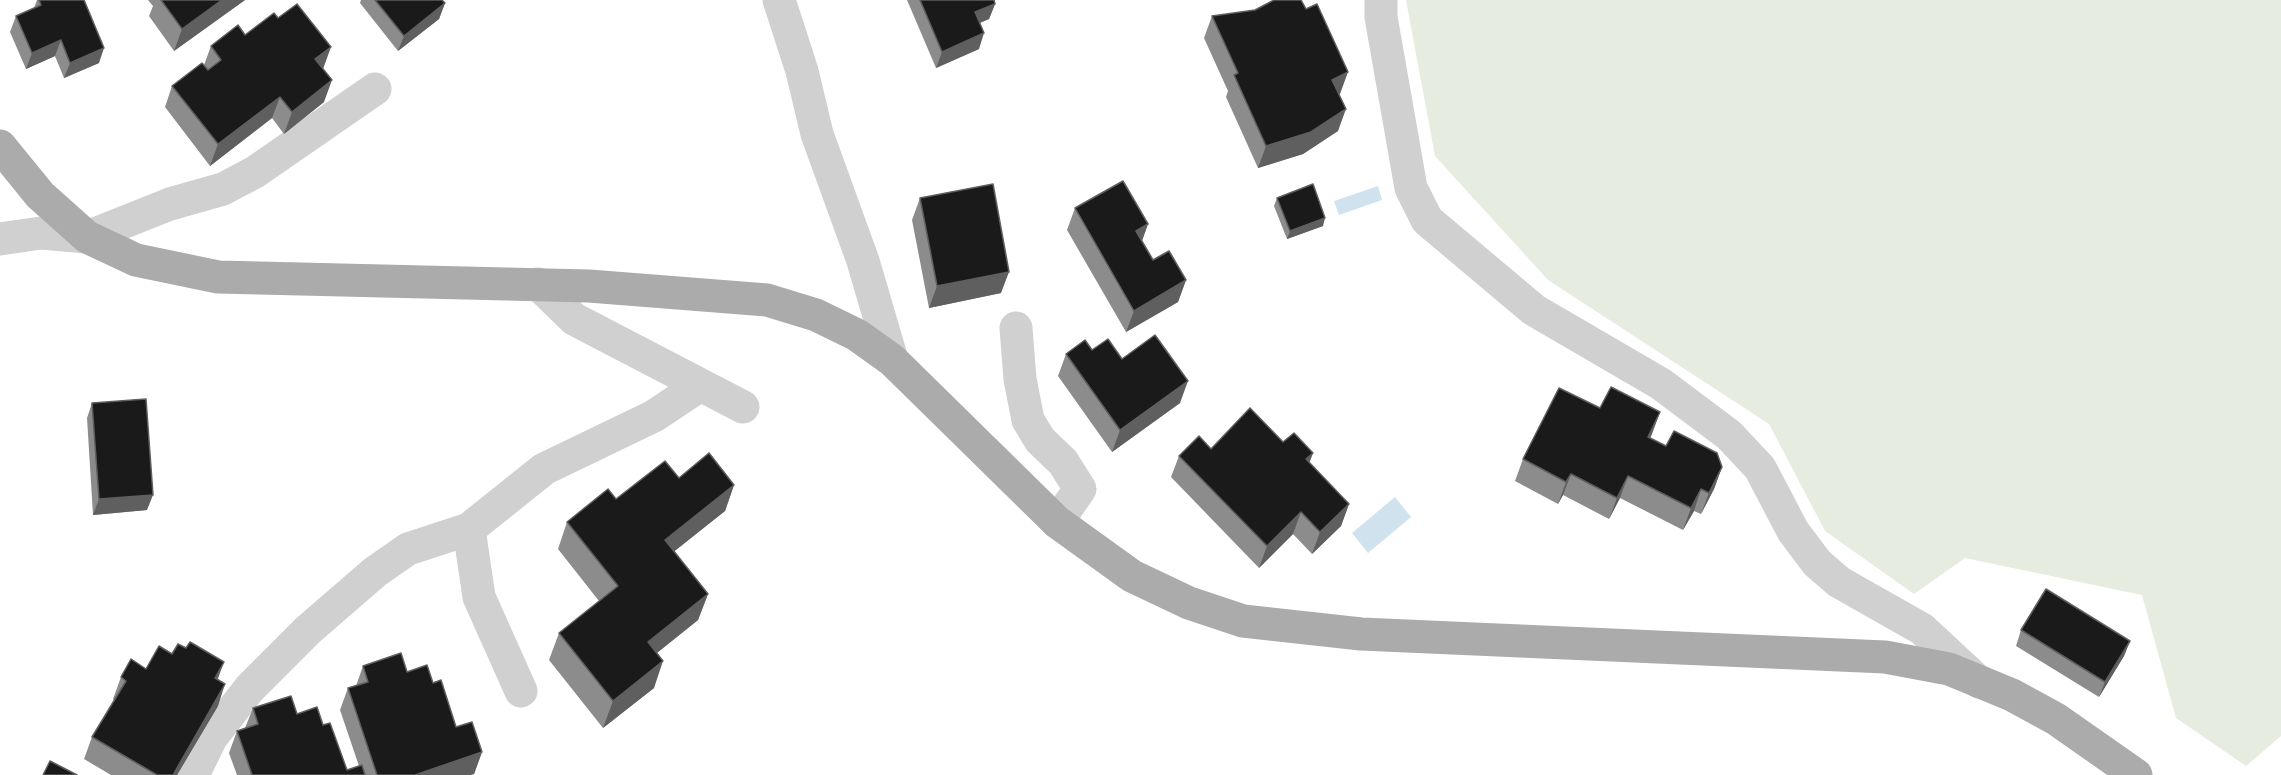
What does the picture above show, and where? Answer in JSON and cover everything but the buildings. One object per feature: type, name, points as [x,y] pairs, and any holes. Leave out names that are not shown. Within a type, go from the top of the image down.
[{"type":"main road","points":[[0,146],[40,195],[87,237],[136,260],[219,277],[538,285],[767,300],[826,320],[856,335],[892,360],[1057,522],[1132,576],[1189,603],[1243,621],[1361,634],[1886,657],[1949,669],[2056,718],[2136,775]]},
{"type":"street","points":[[779,0],[802,71],[817,134],[863,261],[892,360]]},
{"type":"street","points":[[1375,6],[1411,188],[1427,220],[1534,310],[1661,384],[1729,435],[1760,468],[1793,531],[1817,563],[1839,582],[1922,629],[1979,682]]},
{"type":"street","points":[[0,239],[41,233],[87,237],[170,204],[223,189],[255,172],[375,89]]},
{"type":"street","points":[[538,285],[574,319],[743,407]]},
{"type":"street","points":[[1016,328],[1020,379],[1028,420],[1040,440],[1063,462],[1080,489],[1057,522]]},
{"type":"street","points":[[193,775],[211,738],[243,697],[308,630],[375,572],[408,549],[469,529],[544,469],[654,416],[699,386]]},
{"type":"street","points":[[469,529],[479,597],[521,691]]},
{"type":"shaded area","points":[[1406,0],[2281,0],[2281,736],[2246,766],[2176,718],[2142,595],[1965,558],[1914,594],[1825,531],[1769,424],[1548,280],[1435,156]]},
{"type":"water","points":[[1378,186],[1382,200],[1339,215],[1334,201]]},
{"type":"water","points":[[1395,497],[1411,517],[1368,553],[1352,533]]}]
